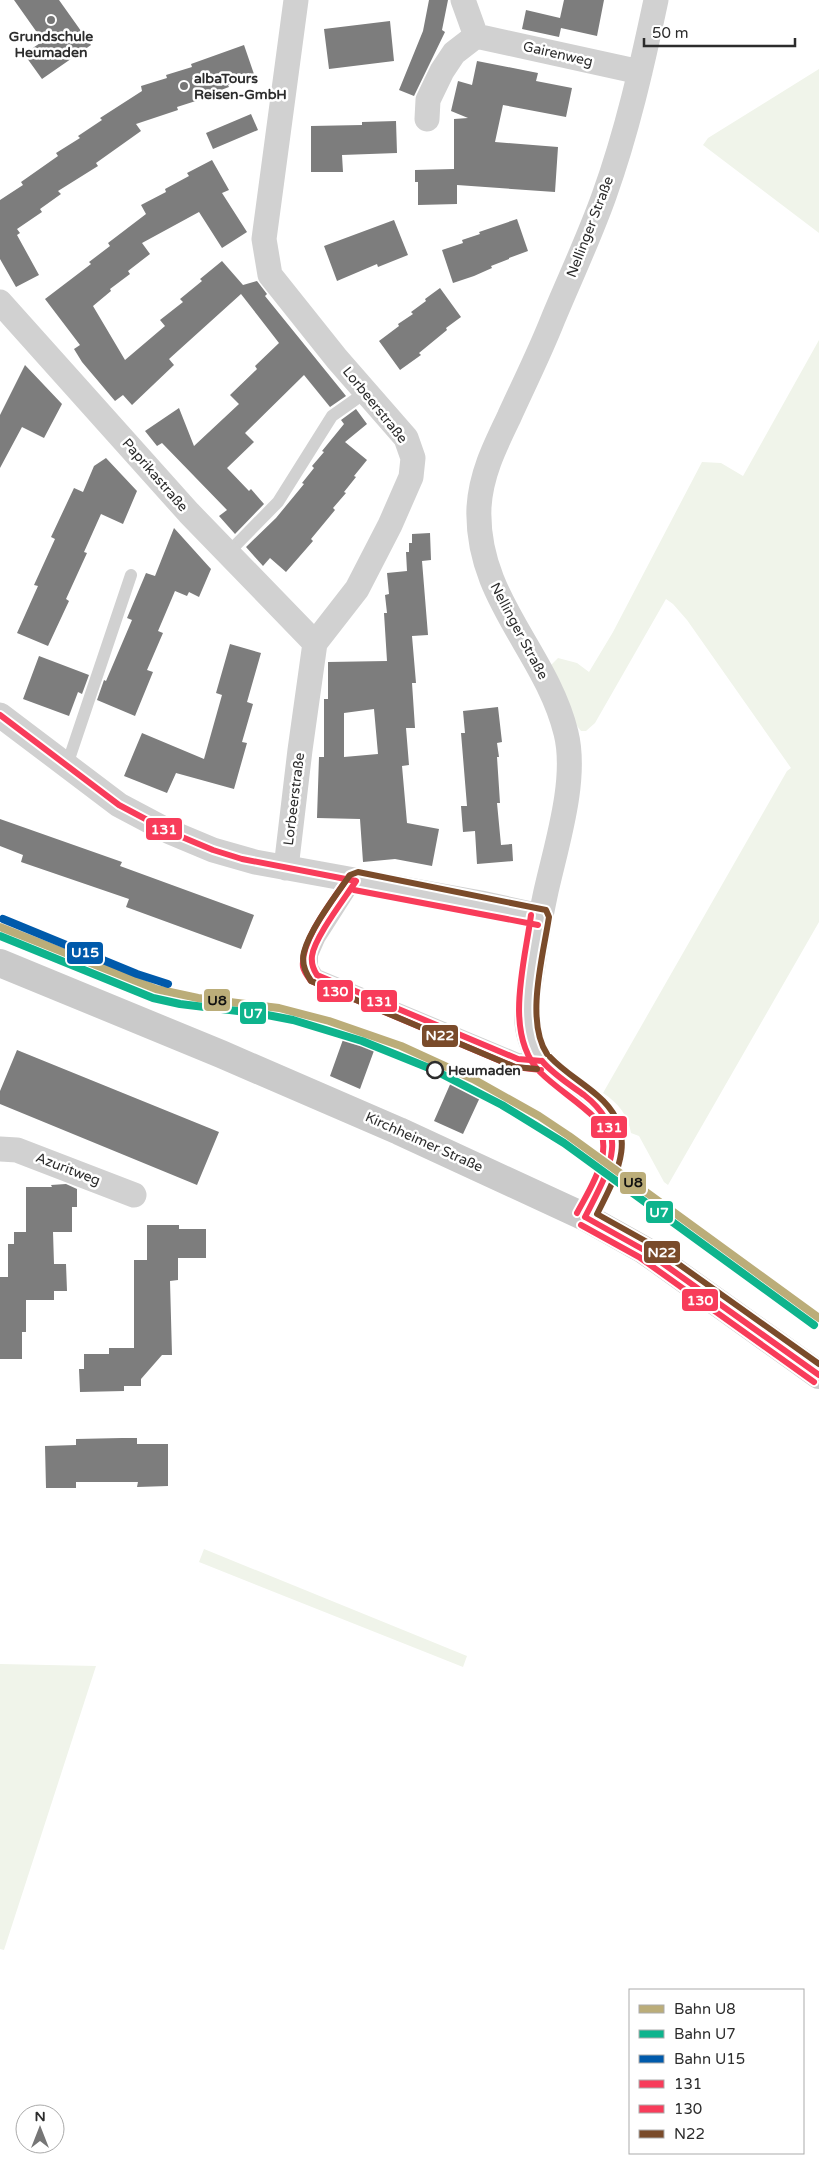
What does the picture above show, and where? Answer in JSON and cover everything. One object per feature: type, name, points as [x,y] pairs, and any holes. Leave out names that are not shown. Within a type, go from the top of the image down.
[{"type":"main road","name":"Kirchheimer Straße","points":[[0,963],[221,1054],[407,1134],[586,1217],[644,1250],[819,1375]]},
{"type":"street","name":"Lorbeerstraße","points":[[286,868],[315,643],[357,590],[411,477],[413,458],[406,438],[270,275],[264,239],[296,0]]},
{"type":"street","points":[[427,120],[428,100],[442,71],[454,53],[476,36],[463,0]]},
{"type":"street","name":"Nellinger Straße","points":[[586,1217],[612,1158],[613,1131],[608,1119],[598,1107],[551,1071],[542,1061],[530,1038],[526,1014],[540,916],[560,833],[568,785],[569,748],[563,722],[554,699],[492,583],[481,547],[479,506],[486,465],[547,334],[604,195],[636,94],[656,0]]},
{"type":"street","name":"Gairenweg","points":[[476,36],[640,72]]},
{"type":"street","name":"Paprikastraße","points":[[0,302],[189,513],[315,643]]},
{"type":"street","points":[[0,715],[119,805],[170,832],[229,856],[540,916]]},
{"type":"street","name":"Azuritweg","points":[[0,1149],[17,1150],[134,1195]]},
{"type":"lane","points":[[228,553],[278,502],[332,416],[366,392]]},
{"type":"lane","points":[[66,765],[131,575]]},
{"type":"lane","points":[[356,881],[314,950],[312,967],[317,975],[518,1059],[542,1061]]},
{"type":"shaded area","points":[[819,69],[819,233],[703,145],[708,138]]},
{"type":"shaded area","points":[[819,340],[819,922],[668,1185],[664,1182],[639,1136],[631,1133],[622,1110],[603,1093],[787,771],[791,768],[687,620],[666,599],[595,723],[586,731],[581,731],[577,726],[548,668],[558,658],[577,663],[589,672],[613,632],[702,462],[721,463],[743,476]]},
{"type":"shaded area","points":[[204,1549],[467,1656],[463,1667],[199,1562]]},
{"type":"shaded area","points":[[0,1664],[96,1666],[4,1950],[0,1949]]},
{"type":"building","name":"Grundschule Heumaden","points":[[14,0],[59,0],[91,45],[42,79],[24,54],[43,41]]},
{"type":"building","points":[[429,0],[448,0],[442,30],[445,32],[414,96],[399,90],[423,31]]},
{"type":"building","points":[[564,0],[604,0],[597,36],[561,28],[559,37],[522,29],[526,10],[560,18]]},
{"type":"building","points":[[390,21],[394,61],[329,69],[324,29]]},
{"type":"building","points":[[244,45],[255,77],[228,85],[229,87],[202,97],[202,99],[177,107],[178,110],[136,124],[141,131],[96,163],[98,166],[58,191],[61,194],[40,209],[42,212],[17,229],[20,233],[17,235],[39,275],[16,287],[0,259],[0,200],[23,185],[21,182],[58,156],[56,153],[80,138],[78,136],[102,120],[100,118],[142,91],[141,86],[167,78],[166,75],[192,67],[191,64]]},
{"type":"building","points":[[477,61],[538,73],[536,81],[572,88],[566,117],[503,105],[495,142],[558,147],[555,192],[457,185],[457,204],[418,205],[418,182],[415,182],[415,170],[454,169],[454,119],[468,118],[451,111],[458,81],[472,85]]},
{"type":"building","points":[[251,114],[258,130],[213,149],[206,133]]},
{"type":"building","points":[[396,121],[397,153],[342,155],[343,172],[311,172],[311,126],[362,125],[362,122]]},
{"type":"building","points":[[212,160],[229,190],[222,193],[247,232],[222,248],[199,212],[142,243],[150,254],[128,271],[130,274],[110,289],[111,291],[93,306],[125,360],[165,326],[160,320],[183,302],[180,299],[222,261],[243,285],[257,281],[267,294],[265,296],[346,396],[330,407],[304,375],[245,433],[254,442],[227,468],[249,491],[251,489],[264,504],[235,534],[219,516],[227,510],[162,443],[157,446],[145,431],[179,408],[194,446],[239,404],[230,395],[257,369],[255,366],[279,343],[241,294],[169,359],[174,365],[132,405],[123,395],[115,401],[82,362],[74,349],[80,345],[45,299],[91,264],[89,262],[110,246],[108,243],[146,214],[141,205],[166,192],[165,189],[189,176],[187,173]]},
{"type":"building","points":[[517,219],[528,251],[491,266],[492,268],[474,276],[453,283],[442,250],[463,243],[462,240],[480,234],[479,232]]},
{"type":"building","points":[[394,220],[408,255],[378,267],[377,264],[337,281],[324,246]]},
{"type":"building","points":[[440,288],[461,317],[419,353],[421,355],[400,370],[379,341],[413,314],[411,312]]},
{"type":"building","points":[[25,365],[62,404],[44,438],[22,427],[0,468],[0,415]]},
{"type":"building","points":[[356,409],[367,424],[345,442],[367,460],[354,476],[356,477],[344,492],[346,493],[333,508],[335,510],[311,539],[313,541],[286,572],[270,558],[263,566],[246,547],[276,518],[304,484],[302,483],[314,468],[312,466],[324,452],[322,451],[344,424],[341,420]]},
{"type":"building","points":[[106,458],[137,491],[123,524],[101,514],[84,552],[87,553],[66,599],[69,601],[48,646],[17,633],[38,586],[34,585],[55,539],[51,537],[74,488],[83,492],[94,466]]},
{"type":"building","points":[[174,528],[211,569],[199,597],[189,592],[187,596],[175,591],[158,631],[163,633],[147,670],[153,672],[135,716],[97,700],[104,680],[106,681],[132,620],[127,618],[146,573],[155,576]]},
{"type":"building","points":[[430,533],[431,560],[422,561],[428,635],[412,636],[416,683],[412,683],[415,728],[406,728],[409,765],[402,766],[407,823],[439,829],[432,866],[395,859],[363,862],[360,819],[317,818],[319,757],[324,757],[324,699],[328,699],[328,662],[387,661],[384,613],[387,613],[385,595],[389,594],[387,573],[407,571],[406,552],[409,552],[409,543],[412,543],[412,534]],"holes":[[[374,709],[378,754],[344,757],[344,713]]]},
{"type":"building","points":[[230,644],[261,653],[247,702],[253,704],[242,742],[247,743],[234,789],[176,773],[167,793],[124,776],[142,733],[204,759],[222,695],[216,693]]},
{"type":"building","points":[[39,656],[89,675],[82,694],[78,692],[69,716],[23,699]]},
{"type":"building","points":[[498,707],[502,742],[497,743],[500,803],[497,803],[501,845],[512,844],[513,861],[477,864],[475,831],[463,832],[461,806],[467,806],[461,733],[465,733],[463,711]]},
{"type":"building","points":[[0,819],[122,862],[120,866],[254,915],[241,949],[126,907],[129,899],[21,862],[23,855],[0,846]]},
{"type":"building","points":[[345,1034],[375,1048],[360,1089],[330,1076]]},
{"type":"building","points":[[17,1050],[219,1132],[197,1185],[0,1104],[0,1091]]},
{"type":"building","points":[[452,1080],[482,1093],[463,1134],[434,1121]]},
{"type":"building","points":[[66,1184],[77,1189],[77,1207],[72,1207],[72,1232],[53,1232],[54,1264],[66,1264],[67,1291],[54,1291],[54,1300],[26,1300],[26,1332],[22,1332],[22,1359],[0,1359],[0,1277],[8,1277],[8,1244],[14,1244],[14,1232],[26,1232],[26,1187],[52,1187],[51,1185]]},
{"type":"building","points":[[147,1225],[179,1225],[179,1229],[206,1229],[206,1258],[178,1258],[178,1280],[170,1281],[172,1355],[162,1355],[141,1379],[141,1386],[124,1386],[124,1391],[80,1392],[79,1369],[84,1369],[84,1354],[109,1354],[109,1348],[134,1348],[134,1260],[147,1260]]},
{"type":"building","points":[[137,1438],[137,1444],[168,1444],[168,1486],[137,1487],[138,1482],[76,1482],[76,1488],[46,1488],[45,1446],[76,1445],[76,1439]]},
{"type":"rail line","name":"U15","points":[[3,919],[137,974],[168,984]]},
{"type":"rail line","name":"U8","points":[[0,927],[156,989],[198,998],[279,1008],[329,1021],[401,1046],[473,1079],[539,1116],[569,1136],[819,1318]]},
{"type":"rail line","name":"U7","points":[[0,936],[153,998],[180,1004],[262,1014],[293,1020],[362,1041],[434,1070],[502,1105],[564,1143],[814,1325]]},
{"type":"transit line","name":"131","points":[[0,715],[119,805],[170,832],[213,850],[242,859],[356,881]]},
{"type":"transit line","name":"N22","points":[[537,1069],[515,1067],[311,981],[303,964],[307,943],[324,912],[350,875],[358,872],[546,910],[549,917],[537,988],[536,1006],[537,1024],[547,1054]]},
{"type":"transit line","name":"130","points":[[349,876],[319,920],[307,945],[303,967],[311,981],[515,1067],[541,1070]]},
{"type":"transit line","name":"131","points":[[356,881],[324,929],[314,948],[312,962],[317,975],[518,1059],[542,1061]]},
{"type":"transit line","name":"130","points":[[354,890],[538,925]]},
{"type":"transit line","name":"130","points":[[531,915],[519,997],[519,1018],[522,1038],[529,1056],[540,1072],[595,1118],[601,1130],[603,1155],[600,1167],[577,1213]]},
{"type":"transit line","name":"N22","points":[[550,1057],[598,1096],[611,1110],[619,1124],[622,1138],[618,1168],[597,1214],[649,1243],[819,1364]]},
{"type":"transit line","name":"131","points":[[542,1061],[599,1109],[608,1124],[612,1138],[608,1169],[585,1217]]},
{"type":"transit line","name":"131","points":[[585,1217],[644,1250],[819,1375]]},
{"type":"transit line","name":"130","points":[[581,1225],[639,1257],[814,1382]]},
{"type":"place","name":"Grundschule Heumaden","points":[[51,20]]},
{"type":"place","name":"albaTours Reisen-GmbH","points":[[184,86]]},
{"type":"place","name":"Heumaden","points":[[435,1070]]}]
